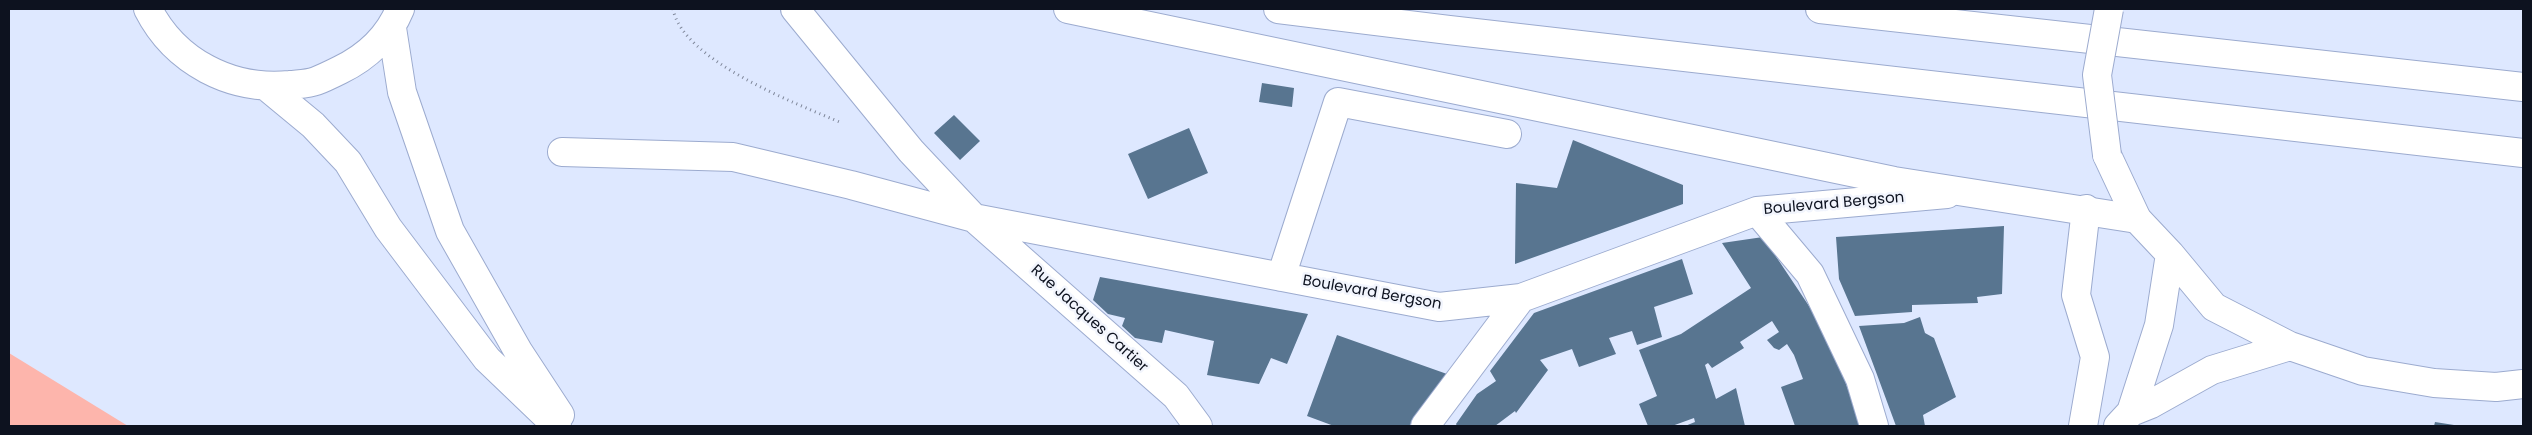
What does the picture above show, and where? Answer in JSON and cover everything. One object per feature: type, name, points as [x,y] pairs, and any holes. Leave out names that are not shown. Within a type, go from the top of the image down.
[{"type":"main road","points":[[148,9],[157,26],[187,57],[225,78],[267,87],[315,82],[358,61],[396,18]]},
{"type":"main road","name":"Rue Jacques Cartier","points":[[795,9],[911,152],[974,218],[1176,396],[1198,426]]},
{"type":"main road","points":[[1068,9],[1894,181],[2137,219]]},
{"type":"main road","points":[[1278,9],[2523,153]]},
{"type":"main road","points":[[1820,9],[2523,87]]},
{"type":"main road","points":[[2109,9],[2097,75],[2107,155],[2137,219],[2170,254],[2214,307],[2290,346],[2363,370],[2434,383],[2496,388],[2523,384]]},
{"type":"main road","points":[[396,18],[402,92],[450,231],[518,351],[568,426]]},
{"type":"main road","points":[[267,87],[313,125],[348,162],[388,228],[487,359],[557,426]]},
{"type":"main road","points":[[1281,277],[1338,102],[1507,134]]},
{"type":"main road","name":"Boulevard Bergson","points":[[562,152],[733,157],[974,218],[1439,308],[1521,298],[1757,210],[1969,192]]},
{"type":"main road","points":[[1757,210],[1810,274],[1860,379],[1874,426]]},
{"type":"main road","points":[[2083,426],[2095,357],[2076,295],[2086,210]]},
{"type":"main road","points":[[2124,419],[2159,325],[2170,254]]},
{"type":"main road","points":[[1425,426],[1521,298]]},
{"type":"main road","points":[[2124,419],[2212,370],[2290,346]]},
{"type":"path","points":[[673,9],[687,35],[722,66],[793,102],[848,125]]},
{"type":"shaded area","points":[[9,353],[128,426],[9,426]]},
{"type":"building","points":[[1262,83],[1294,88],[1292,107],[1259,102]]},
{"type":"building","points":[[954,115],[980,141],[960,160],[934,133]]},
{"type":"building","points":[[1189,128],[1208,173],[1148,199],[1128,154]]},
{"type":"building","points":[[1573,140],[1683,185],[1683,204],[1515,264],[1516,183],[1557,188]]},
{"type":"building","points":[[2004,226],[2002,294],[1977,297],[1978,303],[1912,305],[1912,312],[1855,316],[1839,279],[1836,237]]},
{"type":"building","points":[[1763,237],[1829,336],[1861,426],[1795,426],[1781,387],[1803,379],[1794,355],[1787,344],[1779,350],[1774,348],[1767,340],[1779,332],[1772,321],[1740,342],[1744,348],[1712,368],[1708,363],[1705,365],[1716,399],[1736,388],[1745,426],[1685,426],[1695,422],[1694,418],[1672,426],[1648,426],[1639,404],[1657,396],[1639,350],[1681,334],[1751,288],[1722,243]]},
{"type":"building","points":[[1682,259],[1693,294],[1654,307],[1662,337],[1637,345],[1632,331],[1609,338],[1616,354],[1579,367],[1572,349],[1540,360],[1548,370],[1516,413],[1515,411],[1495,426],[1457,426],[1456,424],[1477,394],[1496,381],[1490,371],[1534,313]]},
{"type":"building","points":[[1100,277],[1308,314],[1287,364],[1271,358],[1259,384],[1207,375],[1214,341],[1165,330],[1162,343],[1135,338],[1122,326],[1125,318],[1108,314],[1093,300]]},
{"type":"building","points":[[1920,317],[1925,333],[1934,338],[1956,397],[1923,415],[1925,426],[1896,426],[1859,326],[1904,323]]},
{"type":"building","points":[[1337,335],[1447,374],[1409,426],[1334,426],[1307,416]]},
{"type":"building","points":[[2435,422],[2454,425],[2454,426],[2434,426]]}]
